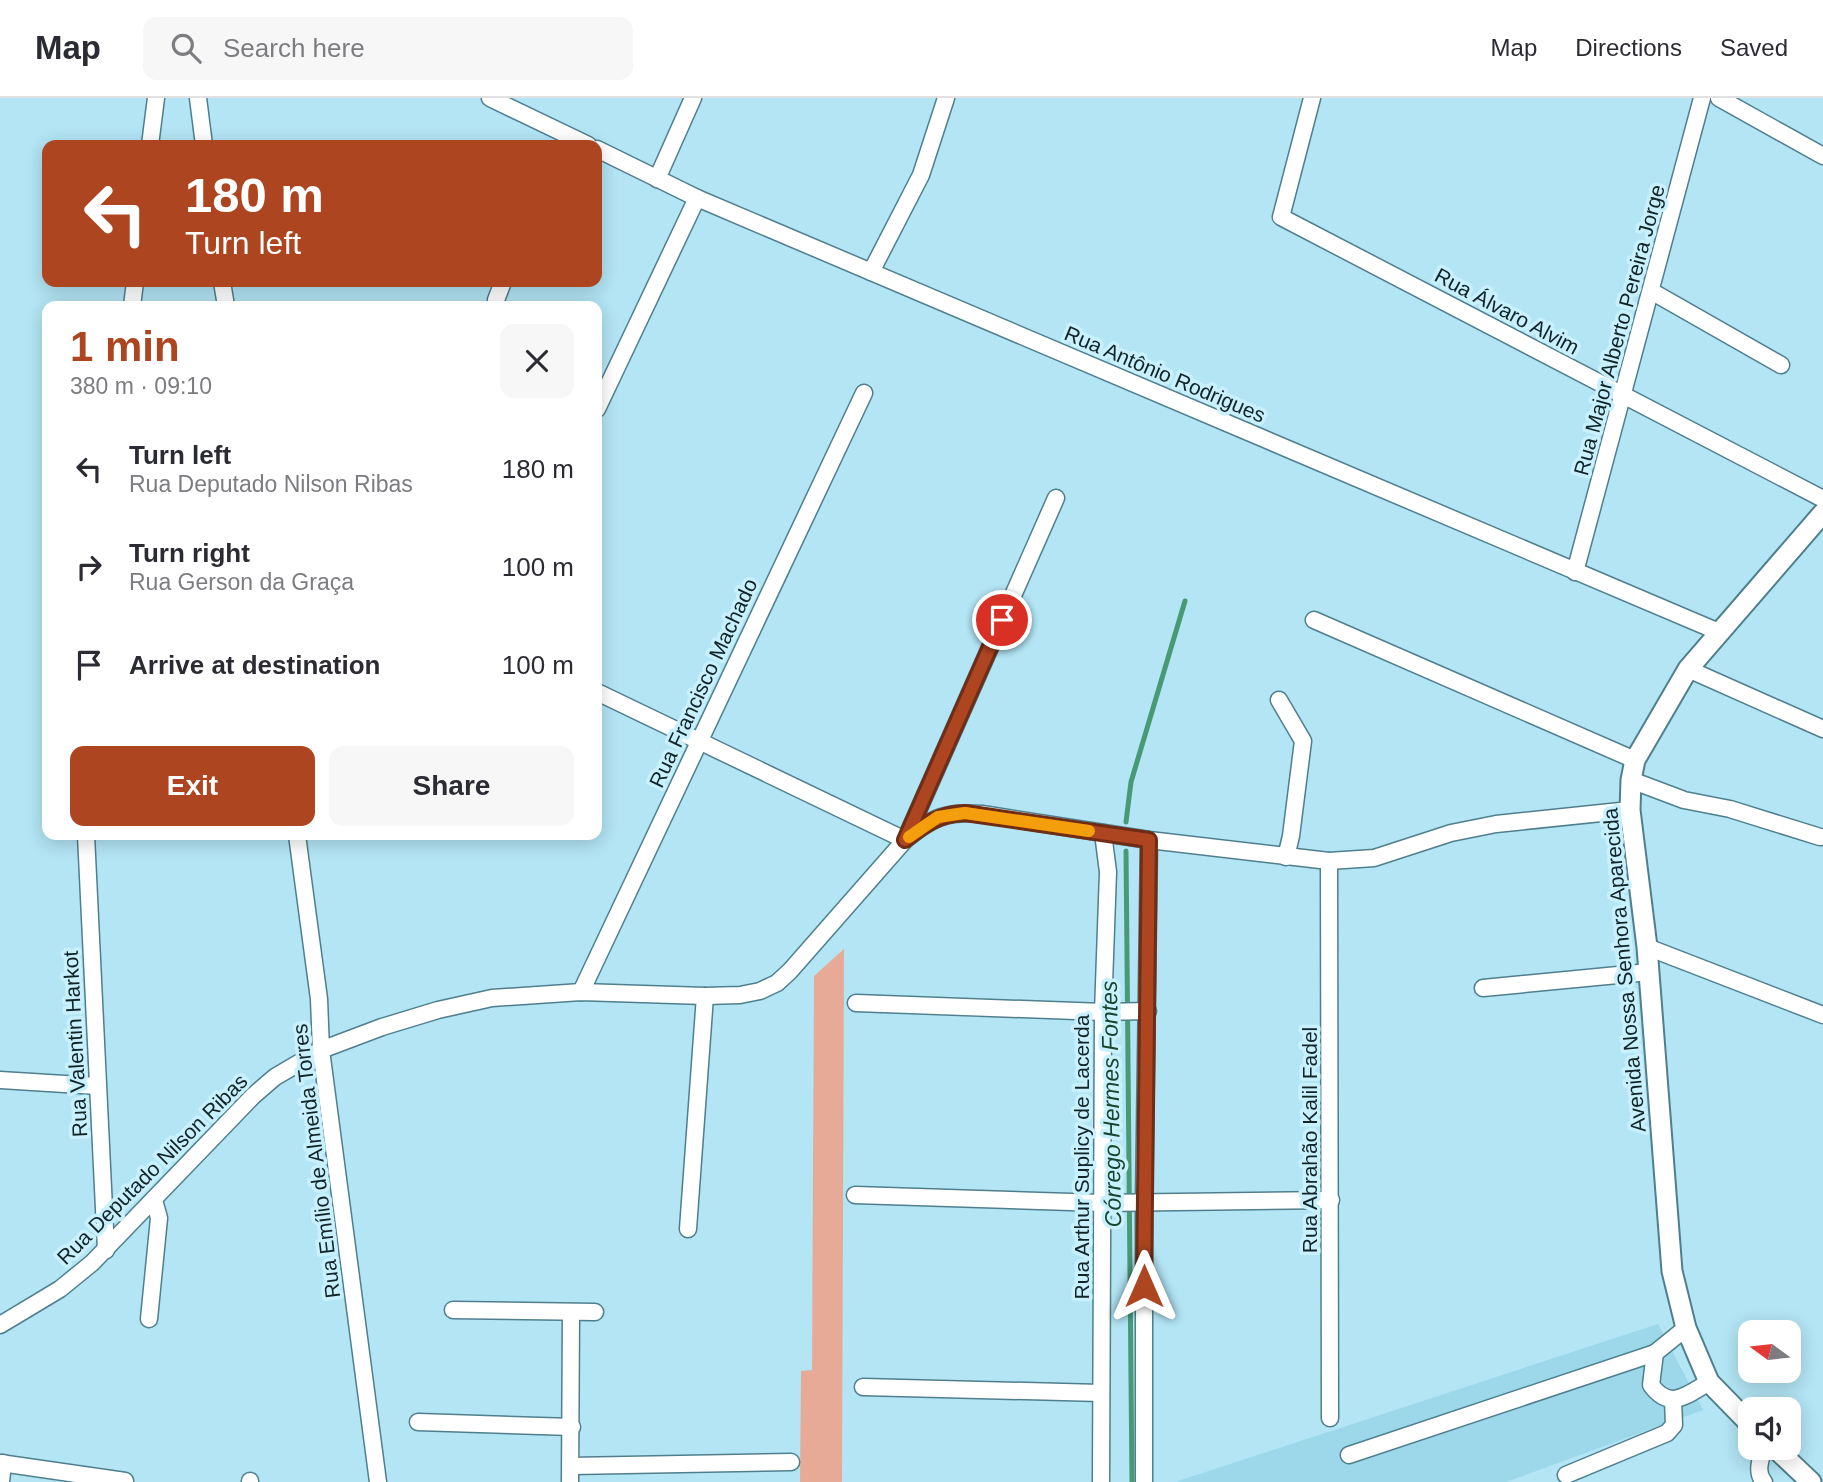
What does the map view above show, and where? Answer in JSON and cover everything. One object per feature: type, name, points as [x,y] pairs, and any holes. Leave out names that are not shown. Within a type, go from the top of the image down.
[{"type":"main road","name":"Avenida Nossa Senhora Aparecida","points":[[1738,1412],[1709,1382],[1686,1328],[1672,1271],[1647,947],[1630,810],[1631,780],[1635,760],[1688,669],[1823,513]]},
{"type":"main road","points":[[1788,1460],[1811,1482]]},
{"type":"street","points":[[151,140],[156,98]]},
{"type":"street","points":[[198,98],[203,140]]},
{"type":"street","points":[[490,98],[561,139]]},
{"type":"street","points":[[657,178],[693,98]]},
{"type":"street","points":[[871,272],[921,175],[946,98]]},
{"type":"street","name":"Rua Álvaro Alvim","points":[[1312,98],[1281,217],[1823,499]]},
{"type":"street","name":"Rua Major Alberto Pereira Jorge","points":[[1575,572],[1702,98]]},
{"type":"street","points":[[1719,98],[1823,156]]},
{"type":"street","name":"Rua Antônio Rodrigues","points":[[602,151],[697,198],[1719,632]]},
{"type":"street","points":[[602,398],[697,198]]},
{"type":"street","points":[[496,300],[501,287]]},
{"type":"street","points":[[1651,291],[1781,365]]},
{"type":"street","name":"Rua Francisco Machado","points":[[581,992],[864,393]]},
{"type":"street","points":[[602,694],[905,840],[1056,498]]},
{"type":"street","points":[[1314,620],[1635,760]]},
{"type":"street","points":[[1688,669],[1823,729]]},
{"type":"street","points":[[1279,700],[1303,741],[1286,857]]},
{"type":"street","points":[[1631,780],[1684,800],[1730,809],[1820,837]]},
{"type":"street","name":"Rua Deputado Nilson Ribas","points":[[0,1325],[60,1289],[106,1251],[253,1096],[275,1077],[321,1050],[382,1027],[468,1002],[524,994],[581,992],[705,996],[740,995],[760,991],[777,983],[790,971],[905,840],[938,817],[965,813],[1149,840],[1329,861],[1374,858],[1451,833],[1496,824],[1630,810]]},
{"type":"street","name":"Rua Arthur Suplicy de Lacerda","points":[[1101,1482],[1102,1012],[1108,872],[1103,833]]},
{"type":"street","name":"Rua Valentin Harkot","points":[[86,840],[106,1251]]},
{"type":"street","name":"Rua Emílio de Almeida Torres","points":[[298,840],[319,999],[321,1050],[378,1482]]},
{"type":"street","points":[[1144,1482],[1144,1202],[1149,840]]},
{"type":"street","name":"Rua Abrahão Kalil Fadel","points":[[1329,861],[1330,1419]]},
{"type":"street","points":[[1647,947],[1823,1016]]},
{"type":"street","points":[[1483,988],[1649,972]]},
{"type":"street","points":[[688,1229],[705,996]]},
{"type":"street","points":[[856,1003],[1102,1012],[1148,1010]]},
{"type":"street","points":[[0,1080],[97,1086]]},
{"type":"street","points":[[855,1195],[1102,1203],[1331,1200]]},
{"type":"street","points":[[149,1319],[159,1218],[154,1200]]},
{"type":"street","points":[[453,1310],[595,1312]]},
{"type":"street","points":[[572,1313],[571,1474],[791,1462]]},
{"type":"street","points":[[1349,1455],[1655,1353],[1686,1328]]},
{"type":"street","points":[[1655,1353],[1651,1385],[1659,1396],[1673,1400],[1686,1396],[1709,1382]]},
{"type":"street","points":[[863,1387],[1101,1392]]},
{"type":"street","points":[[1566,1475],[1667,1433],[1674,1425],[1673,1400]]},
{"type":"street","points":[[418,1422],[572,1427]]},
{"type":"street","points":[[1760,1460],[1760,1478],[1764,1482]]},
{"type":"street","points":[[1,1482],[2,1463],[125,1480]]},
{"type":"shaded area","points":[[844,949],[842,1482],[800,1482],[801,1371],[812,1370],[814,976]]},
{"type":"shaded area","points":[[1658,1324],[1703,1410],[1506,1482],[1175,1482]]},
{"type":"waterway","points":[[1126,822],[1131,782],[1185,601]]},
{"type":"waterway","name":"Córrego Hermes Fontes","points":[[1126,851],[1132,1482]]},
{"type":"slow traffic","points":[[909,837],[938,817],[965,813],[1089,831]]},
{"type":"route","points":[[1002,620],[905,840],[938,817],[965,813],[1149,840],[1144,1286]]}]
